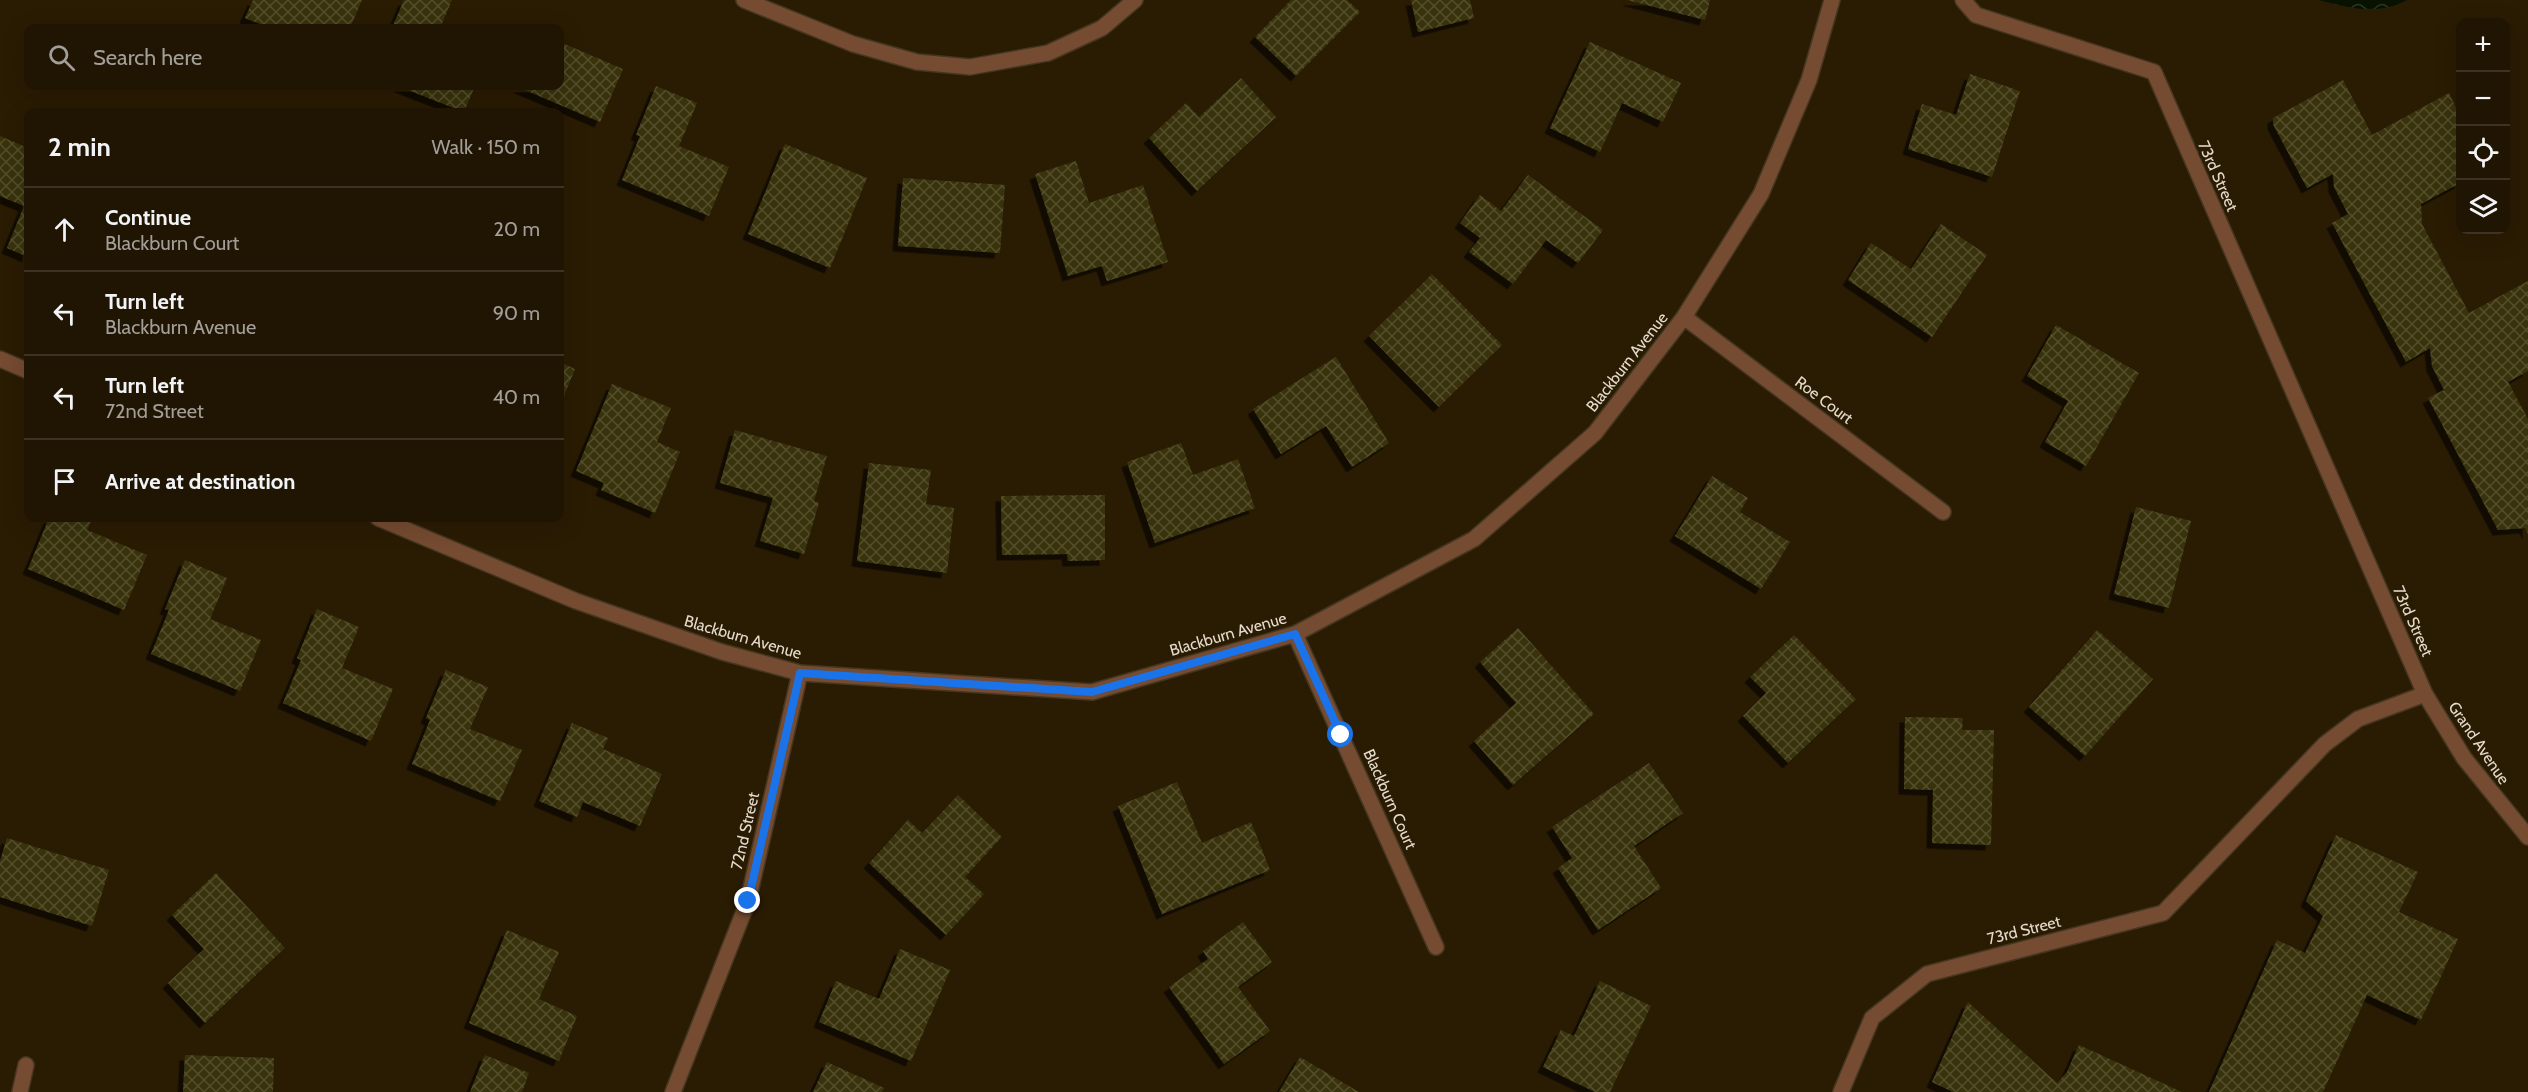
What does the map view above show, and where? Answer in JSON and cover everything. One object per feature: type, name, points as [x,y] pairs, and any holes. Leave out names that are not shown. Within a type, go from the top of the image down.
[{"type":"street","points":[[744,0],[853,44],[917,62],[970,68],[1048,52],[1102,28],[1135,0]]},
{"type":"street","name":"Blackburn Avenue","points":[[388,522],[576,601],[722,652],[800,673],[1092,692],[1295,634],[1474,539],[1594,433],[1684,317],[1761,194],[1809,80],[1832,0]]},
{"type":"street","name":"73rd Street","points":[[1841,1092],[1872,1018],[1927,974],[2163,913],[2325,744],[2358,719],[2425,694],[2154,72],[1976,15],[1963,0]]},
{"type":"street","name":"Roe Court","points":[[1684,317],[1943,512]]},
{"type":"street","points":[[0,359],[24,369]]},
{"type":"street","name":"Blackburn Court","points":[[1295,634],[1436,947]]},
{"type":"street","name":"72nd Street","points":[[672,1092],[748,901],[800,673]]},
{"type":"street","name":"Grand Avenue","points":[[2425,694],[2464,758],[2528,837]]},
{"type":"street","points":[[20,1092],[26,1065]]},
{"type":"water","points":[[2319,0],[2407,0],[2385,8],[2363,9]]},
{"type":"building","points":[[253,0],[362,0],[352,24],[260,24],[245,18]]},
{"type":"building","points":[[404,0],[452,0],[442,24],[394,24]]},
{"type":"building","points":[[1291,0],[1347,0],[1360,12],[1296,76],[1255,37]]},
{"type":"building","points":[[1411,0],[1470,0],[1474,18],[1418,32]]},
{"type":"building","points":[[1627,0],[1710,0],[1705,20]]},
{"type":"building","points":[[1590,42],[1681,83],[1663,122],[1622,103],[1600,152],[1550,128]]},
{"type":"building","points":[[564,44],[623,69],[600,122],[525,90],[564,90]]},
{"type":"building","points":[[1970,74],[2020,91],[1992,177],[1908,149],[1922,104],[1956,115]]},
{"type":"building","points":[[1241,78],[1276,117],[1197,191],[1149,138],[1186,103],[1199,117]]},
{"type":"building","points":[[2343,80],[2372,135],[2449,93],[2456,108],[2456,185],[2421,204],[2422,224],[2469,313],[2528,281],[2528,371],[2508,382],[2528,419],[2528,534],[2525,528],[2498,530],[2428,398],[2444,390],[2432,366],[2430,348],[2406,362],[2332,223],[2348,214],[2334,187],[2333,174],[2307,188],[2273,124],[2273,118]]},
{"type":"building","points":[[656,86],[697,103],[679,146],[729,167],[709,216],[622,180],[640,136],[636,135]]},
{"type":"building","points":[[408,90],[473,90],[466,108],[454,108]]},
{"type":"building","points":[[0,136],[24,146],[24,206],[0,196]]},
{"type":"building","points":[[785,144],[867,178],[830,268],[748,234]]},
{"type":"building","points":[[1076,161],[1089,203],[1143,185],[1168,262],[1107,281],[1102,266],[1068,276],[1035,174]]},
{"type":"building","points":[[1528,175],[1603,230],[1578,263],[1546,240],[1513,284],[1469,252],[1480,238],[1460,223],[1480,195],[1501,211]]},
{"type":"building","points":[[903,178],[1005,185],[1000,253],[898,246]]},
{"type":"building","points":[[24,206],[24,255],[7,248]]},
{"type":"building","points":[[1941,224],[1987,255],[1932,337],[1848,280],[1871,243],[1911,269]]},
{"type":"building","points":[[1432,274],[1502,345],[1439,407],[1369,336]]},
{"type":"building","points":[[2056,325],[2139,373],[2086,466],[2045,442],[2068,401],[2027,376]]},
{"type":"building","points":[[1336,357],[1389,443],[1352,467],[1326,426],[1281,454],[1253,409]]},
{"type":"building","points":[[564,364],[575,369],[564,396]]},
{"type":"building","points":[[612,384],[671,408],[657,442],[680,452],[655,513],[601,490],[604,483],[576,471]]},
{"type":"building","points":[[735,430],[827,456],[814,501],[819,503],[804,554],[760,541],[773,498],[720,483]]},
{"type":"building","points":[[1181,443],[1193,475],[1238,459],[1255,508],[1155,543],[1127,462]]},
{"type":"building","points":[[869,463],[931,470],[926,504],[954,508],[947,573],[857,561]]},
{"type":"building","points":[[1712,476],[1748,498],[1740,512],[1790,542],[1761,589],[1675,536]]},
{"type":"building","points":[[1105,495],[1105,560],[1068,561],[1067,554],[1002,555],[1001,496]]},
{"type":"building","points":[[2136,507],[2191,521],[2169,608],[2114,594]]},
{"type":"building","points":[[47,522],[91,522],[87,530],[147,555],[124,610],[28,569]]},
{"type":"building","points":[[185,560],[227,578],[210,619],[261,640],[240,691],[151,654],[169,610],[165,609]]},
{"type":"building","points":[[317,609],[359,627],[342,668],[393,689],[371,741],[283,703],[301,660],[297,658]]},
{"type":"building","points":[[1518,628],[1594,714],[1513,785],[1474,741],[1516,703],[1480,662]]},
{"type":"building","points":[[2097,630],[2153,679],[2085,756],[2029,707]]},
{"type":"building","points":[[1794,635],[1856,699],[1788,763],[1743,716],[1766,693],[1750,677]]},
{"type":"building","points":[[446,670],[488,687],[470,729],[522,750],[500,801],[412,764],[430,720],[426,718]]},
{"type":"building","points":[[1905,717],[1963,718],[1962,730],[1994,730],[1991,845],[1932,843],[1933,790],[1904,789]]},
{"type":"building","points":[[572,723],[608,738],[603,749],[662,774],[640,826],[583,802],[577,817],[539,801]]},
{"type":"building","points":[[1649,763],[1683,813],[1634,846],[1661,888],[1598,930],[1558,868],[1572,858],[1552,827]]},
{"type":"building","points":[[1177,782],[1202,843],[1251,822],[1270,870],[1162,914],[1118,806]]},
{"type":"building","points":[[958,795],[1002,837],[965,877],[984,894],[946,935],[869,863],[908,820],[922,833]]},
{"type":"building","points":[[2336,835],[2418,872],[2399,912],[2458,939],[2421,1020],[2367,995],[2323,1092],[2209,1092],[2277,940],[2305,953],[2323,916],[2306,901]]},
{"type":"building","points":[[7,838],[109,870],[92,926],[0,897],[0,861]]},
{"type":"building","points":[[216,873],[285,948],[205,1023],[168,983],[204,949],[172,915]]},
{"type":"building","points":[[1243,922],[1272,962],[1238,987],[1270,1031],[1224,1064],[1169,987],[1208,959],[1203,951]]},
{"type":"building","points":[[507,930],[559,952],[539,999],[577,1016],[559,1061],[469,1023]]},
{"type":"building","points":[[900,949],[950,970],[911,1061],[819,1022],[836,981],[879,999]]},
{"type":"building","points":[[1600,981],[1651,1006],[1610,1092],[1595,1092],[1543,1067],[1561,1030],[1574,1036]]},
{"type":"building","points":[[1968,1002],[2057,1083],[2067,1072],[2079,1045],[2182,1092],[1953,1092],[1932,1082]]},
{"type":"building","points":[[185,1055],[274,1058],[273,1092],[183,1092]]},
{"type":"building","points":[[485,1055],[529,1073],[522,1092],[470,1092]]},
{"type":"building","points":[[1300,1057],[1359,1092],[1279,1092]]},
{"type":"building","points":[[827,1062],[884,1088],[882,1092],[813,1092]]},
{"type":"route","points":[[748,901],[800,673],[1092,692],[1295,634],[1341,735]]}]
